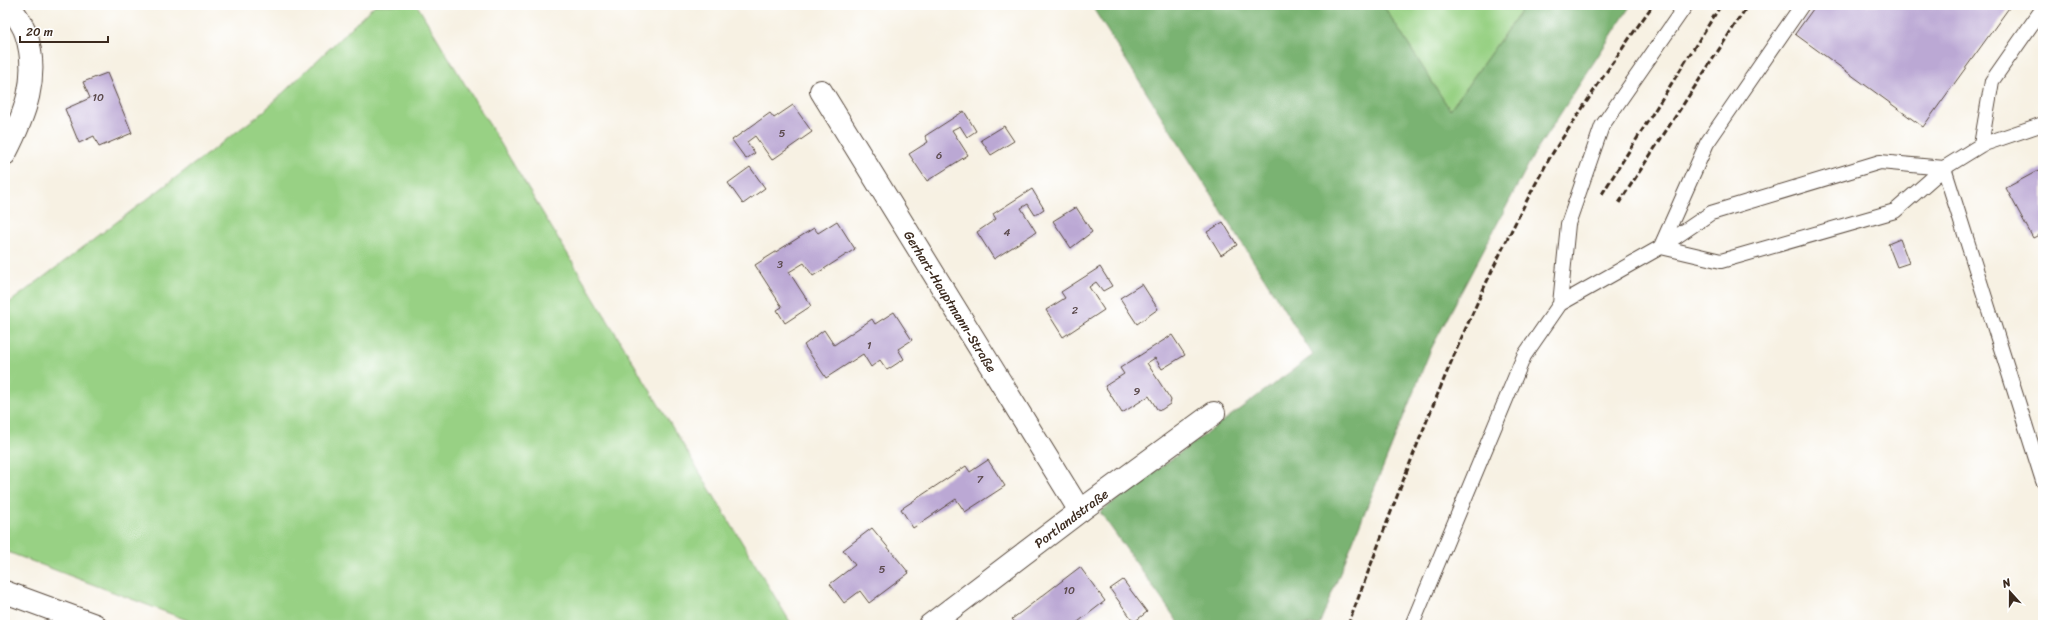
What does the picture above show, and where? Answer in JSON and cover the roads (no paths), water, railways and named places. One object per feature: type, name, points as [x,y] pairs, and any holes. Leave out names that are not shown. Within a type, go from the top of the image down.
[{"type":"street","points":[[5,154],[19,127],[27,104],[33,67],[26,33],[9,5]]},
{"type":"street","name":"Gerhart-Hauptmann-Straße","points":[[821,91],[1080,511]]},
{"type":"street","name":"Portlandstraße","points":[[930,625],[1080,511],[1214,413]]},
{"type":"street","points":[[5,592],[95,625]]},
{"type":"lane","points":[[1560,304],[1568,224],[1602,126],[1686,5]]},
{"type":"lane","points":[[1661,247],[1707,143],[1802,5]]},
{"type":"lane","points":[[1981,145],[1992,81],[2043,8]]},
{"type":"lane","points":[[1661,247],[1721,261],[1895,211],[1944,168],[1981,145],[2043,124]]},
{"type":"lane","points":[[1412,625],[1524,356],[1560,304],[1661,247],[1712,213],[1880,162],[1944,168]]},
{"type":"lane","points":[[1944,168],[2043,481]]},
{"type":"railway","points":[[1348,625],[1440,389],[1518,217],[1555,149],[1653,5]]},
{"type":"railway","points":[[1602,194],[1721,5]]},
{"type":"railway","points":[[1619,203],[1748,5]]}]
